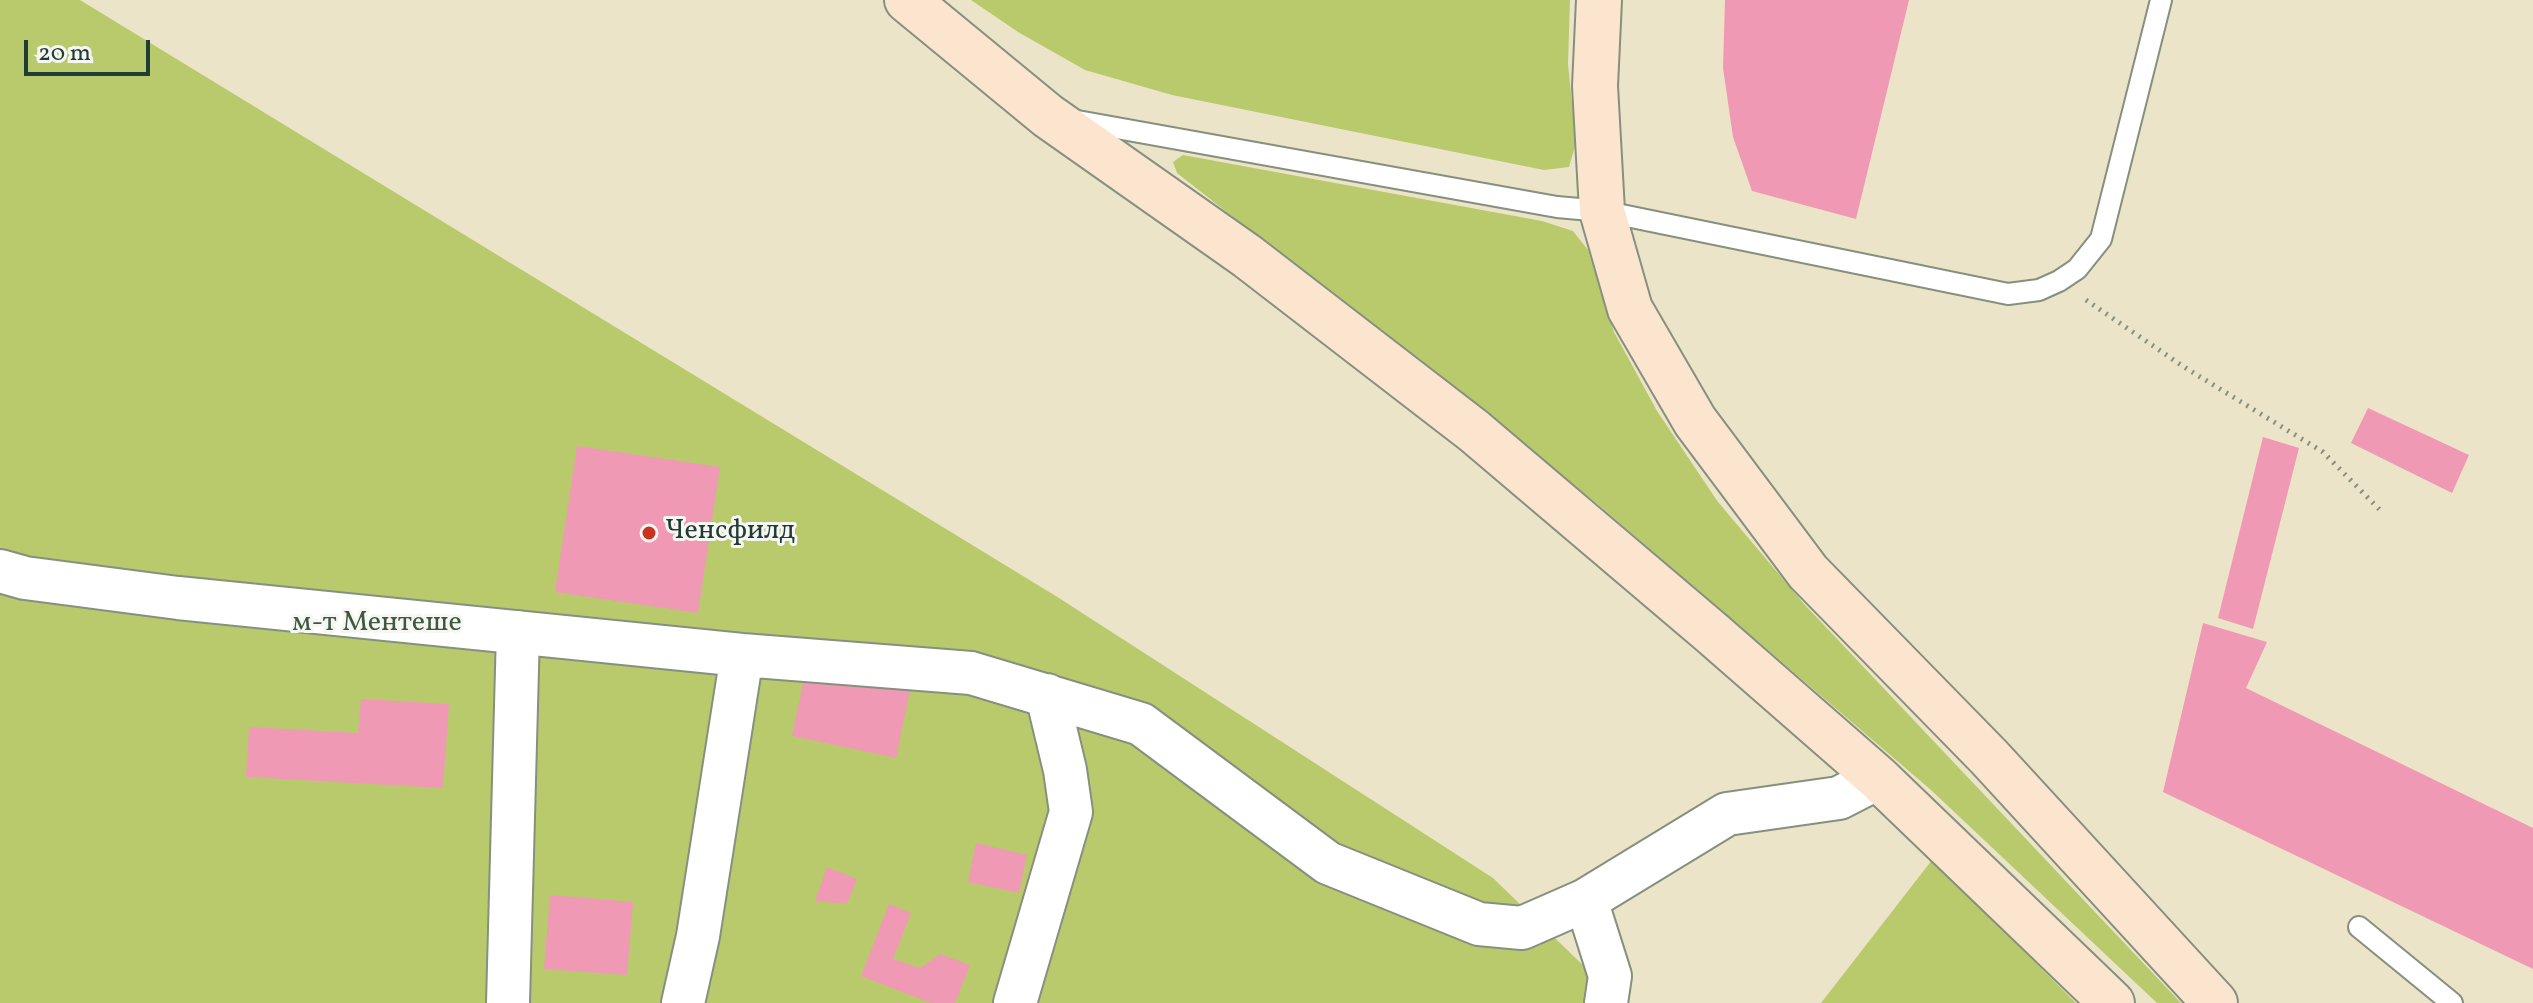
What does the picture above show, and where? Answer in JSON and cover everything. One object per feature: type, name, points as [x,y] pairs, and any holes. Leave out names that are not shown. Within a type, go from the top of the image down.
[{"type":"main road","points":[[907,0],[1048,116],[1247,256],[1474,431],[1878,778],[2112,1003]]},
{"type":"main road","points":[[1599,0],[1595,86],[1602,211],[1630,309],[1695,421],[1808,572],[1989,757],[2215,1003]]},
{"type":"street","points":[[0,571],[25,578],[178,598],[742,655],[971,673],[1141,724],[1328,863],[1479,924],[1522,928],[1586,900],[1727,814],[1839,798],[1878,778]]},
{"type":"street","points":[[508,1003],[518,632]]},
{"type":"street","points":[[683,1003],[698,936],[742,655]]},
{"type":"street","points":[[1015,1003],[1071,812],[1065,770],[1047,695]]},
{"type":"street","points":[[1586,900],[1610,976],[1606,1003]]},
{"type":"lane","points":[[1048,116],[1557,207],[1602,211],[2008,294],[2039,290],[2059,281],[2077,269],[2101,239],[2161,0]]},
{"type":"lane","points":[[2359,927],[2452,1003]]},
{"type":"path","points":[[2059,281],[2184,367],[2323,452],[2380,510]]},
{"type":"green space","name":"м-т Ментeше","points":[[0,0],[80,0],[1059,598],[1493,878],[1622,1003],[0,1003]]},
{"type":"green space","points":[[971,0],[1570,0],[1568,64],[1576,143],[1569,167],[1544,170],[1172,95],[1085,70],[1018,32]]},
{"type":"green space","points":[[1183,155],[1542,221],[1573,231],[1588,250],[1614,332],[1657,411],[1718,502],[1805,605],[2181,1003],[2157,1003],[1931,790],[1595,502],[1177,173],[1173,162]]},
{"type":"green space","points":[[1932,860],[2076,1003],[1821,1003]]},
{"type":"building","points":[[1725,0],[1909,0],[1856,219],[1752,191],[1733,137],[1723,68]]},
{"type":"building","points":[[2368,408],[2469,455],[2452,493],[2351,443]]},
{"type":"building","points":[[2263,437],[2299,448],[2253,629],[2218,618]]},
{"type":"building","points":[[577,446],[720,467],[698,613],[555,592]]},
{"type":"building","points":[[2203,623],[2267,642],[2246,688],[2533,828],[2533,969],[2163,792]]},
{"type":"building","points":[[806,669],[910,690],[896,758],[792,736]]},
{"type":"building","points":[[361,699],[449,704],[443,788],[246,777],[249,727],[358,733]]},
{"type":"building","points":[[976,843],[1027,855],[1019,893],[968,882]]},
{"type":"building","points":[[827,867],[857,879],[847,904],[815,901]]},
{"type":"building","points":[[550,895],[633,902],[627,975],[544,969]]},
{"type":"building","points":[[889,904],[911,913],[893,959],[920,968],[940,954],[970,965],[955,1003],[931,1003],[861,976]]},
{"type":"place","name":"Ченсфилд","points":[[649,533]]}]
